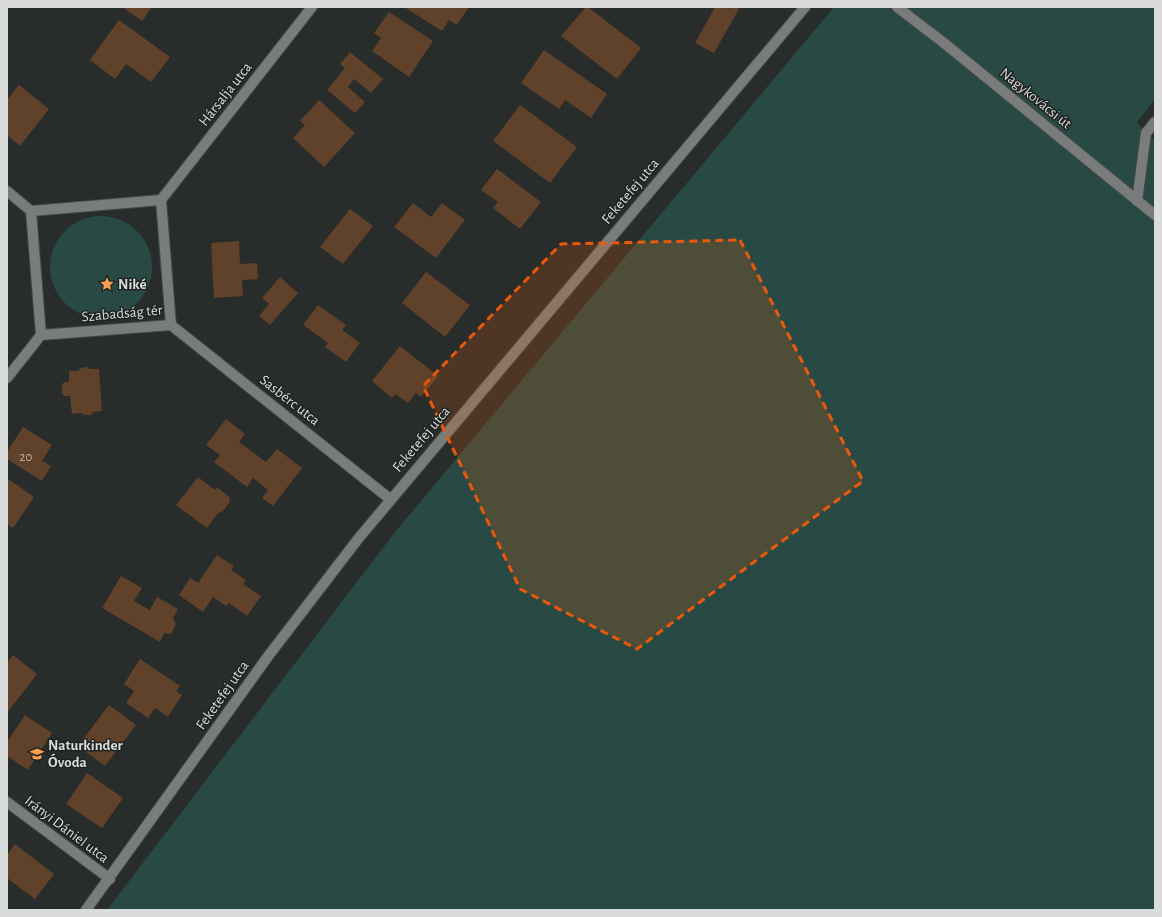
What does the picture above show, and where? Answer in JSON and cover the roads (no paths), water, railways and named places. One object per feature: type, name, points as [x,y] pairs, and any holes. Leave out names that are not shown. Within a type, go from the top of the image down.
[{"type":"street","name":"Hársalja utca","points":[[161,200],[312,7]]},
{"type":"street","name":"Feketefej utca","points":[[86,910],[110,879],[269,655],[358,539],[390,499],[805,7]]},
{"type":"street","name":"Nagykovácsi út","points":[[897,7],[944,42],[1155,215]]},
{"type":"street","points":[[1137,201],[1146,133],[1155,122]]},
{"type":"street","points":[[7,191],[31,211],[161,200]]},
{"type":"street","name":"Szabadság tér","points":[[41,335],[171,325],[161,200]]},
{"type":"street","points":[[7,378],[41,335],[31,211]]},
{"type":"street","name":"Sasbérc utca","points":[[171,325],[390,499]]},
{"type":"street","name":"Irányi Dániel utca","points":[[7,802],[110,879]]},
{"type":"place","name":"Niké","points":[[107,284]]},
{"type":"place","name":"Naturkinder Óvoda","points":[[37,754]]}]
